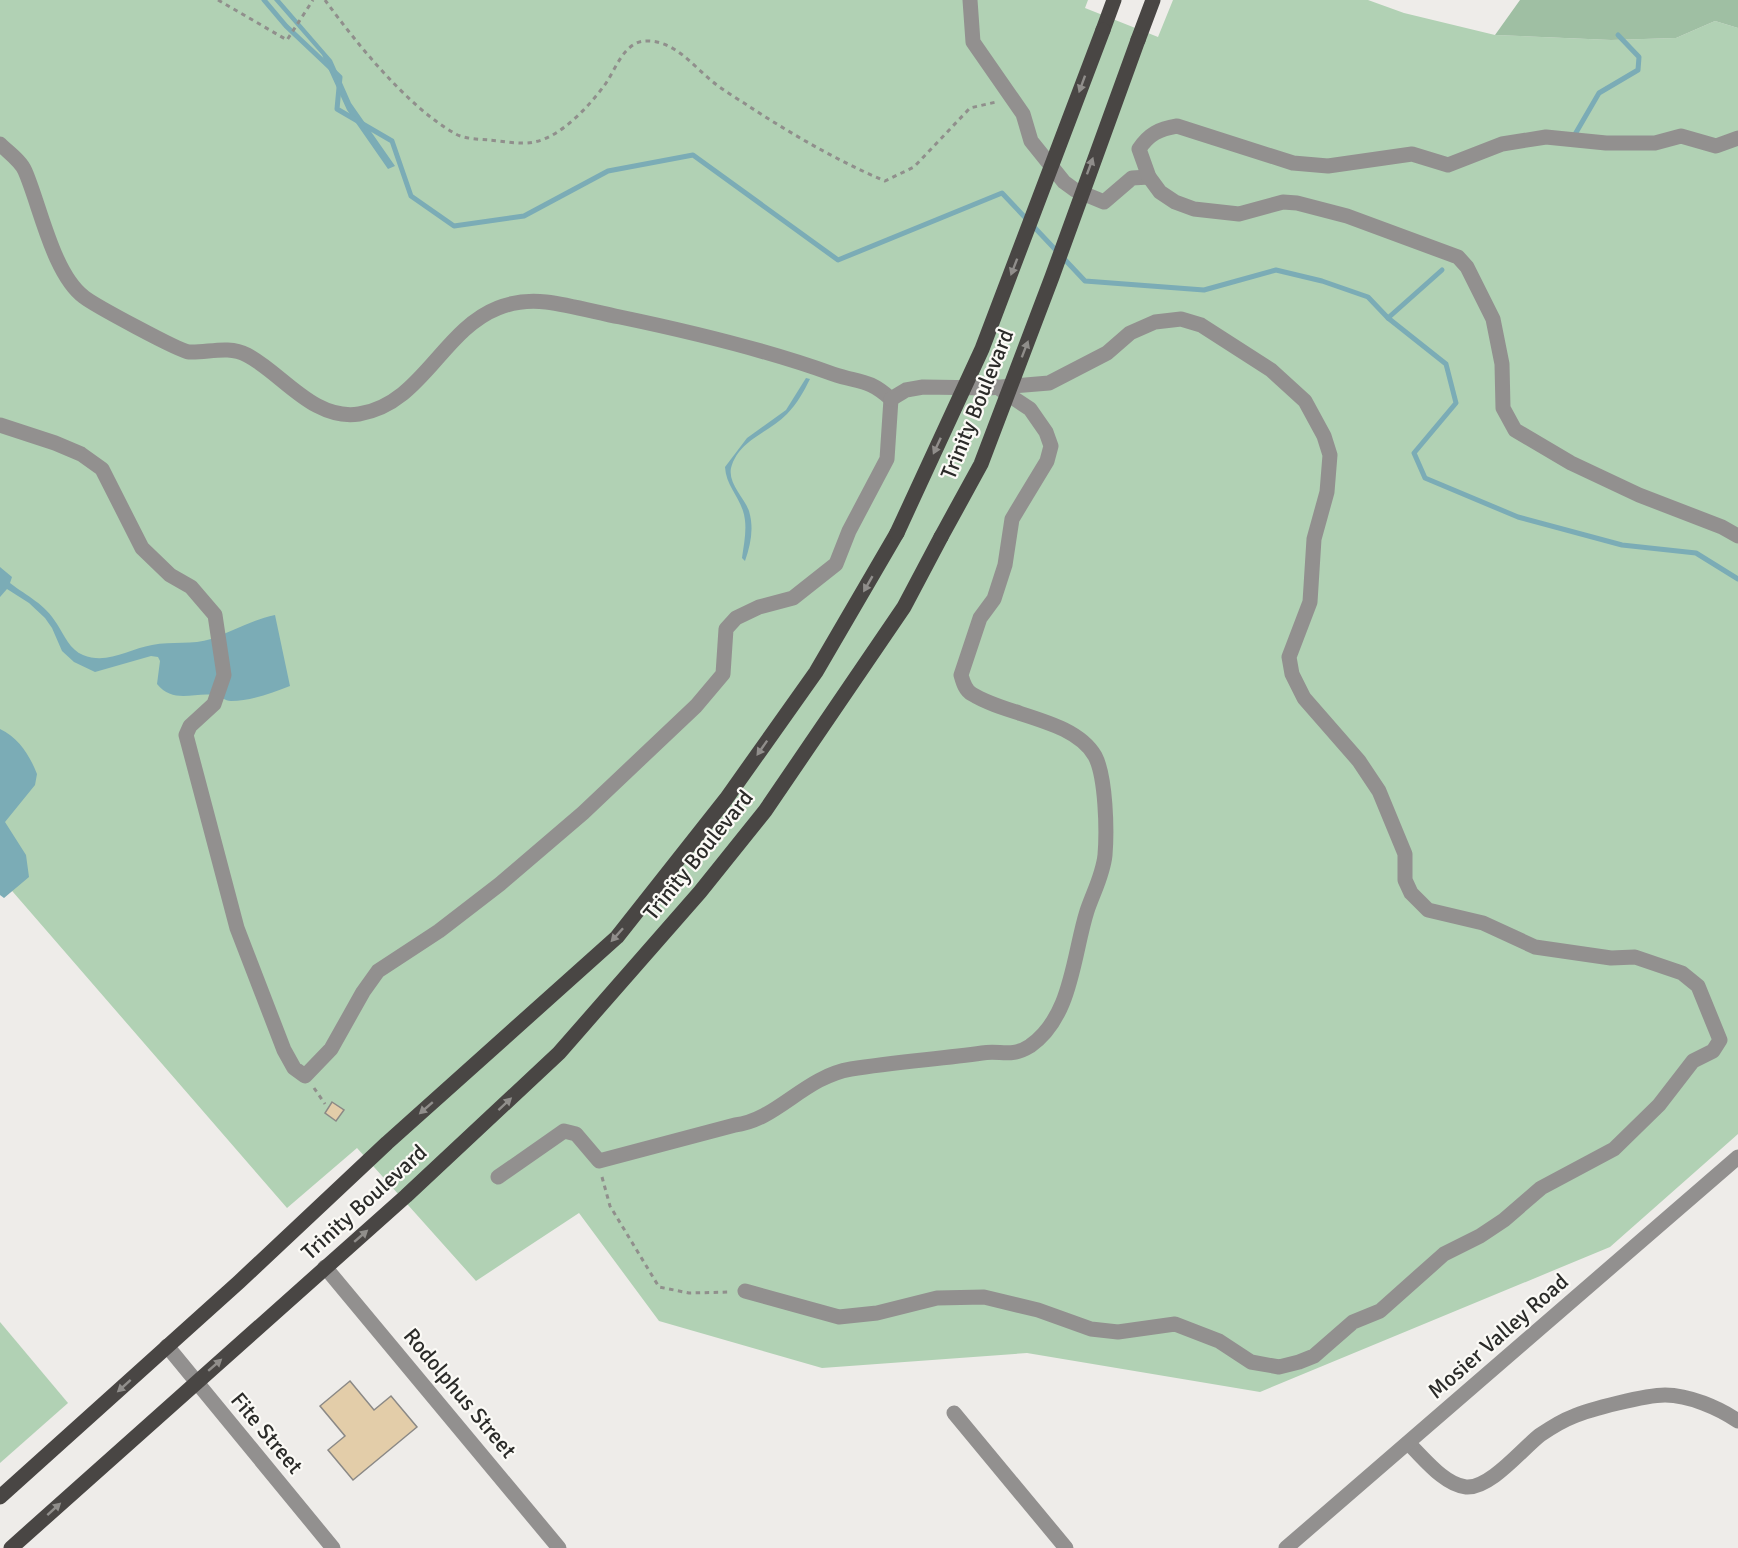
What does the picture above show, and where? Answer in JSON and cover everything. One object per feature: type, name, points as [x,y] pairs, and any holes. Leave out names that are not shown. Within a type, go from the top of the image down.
[{"type":"main road","name":"Trinity Boulevard","points":[[0,1497],[387,1143],[617,937],[726,800],[816,672],[897,534],[982,349],[1114,0]]},
{"type":"main road","name":"Trinity Boulevard","points":[[10,1548],[406,1196],[559,1053],[700,892],[765,811],[904,607],[981,464],[1053,277],[1153,0]]},
{"type":"street","points":[[970,0],[973,42],[1016,103],[1031,141],[1064,182],[1075,190],[1104,202],[1132,178],[1149,177]]},
{"type":"street","points":[[1738,138],[1716,146],[1681,136],[1656,142],[1606,143],[1546,137],[1502,144],[1448,165],[1412,154],[1328,166],[1293,163],[1177,126],[1160,129],[1146,138],[1139,149],[1149,177],[1161,192],[1174,202],[1194,209],[1239,214],[1283,202],[1298,203],[1347,216],[1458,257],[1467,267],[1493,319],[1502,364],[1503,408],[1515,430],[1600,477],[1639,495],[1722,526],[1738,536]]},
{"type":"street","points":[[0,144],[25,168],[37,212],[64,269],[83,296],[187,352],[222,349],[246,354],[303,397],[339,413],[359,414],[400,397],[474,320],[498,308],[520,302],[545,302],[645,322],[789,357],[837,375],[875,385],[891,399]]},
{"type":"street","points":[[745,1291],[839,1317],[878,1313],[937,1298],[984,1297],[1038,1310],[1091,1329],[1118,1332],[1175,1324],[1219,1341],[1251,1362],[1279,1367],[1299,1362],[1314,1356],[1353,1322],[1380,1311],[1444,1254],[1480,1236],[1504,1220],[1541,1188],[1614,1149],[1659,1106],[1693,1061],[1713,1051],[1720,1040],[1698,986],[1682,973],[1663,964],[1635,957],[1611,958],[1535,947],[1483,923],[1428,910],[1410,893],[1405,880],[1405,854],[1379,791],[1359,761],[1304,698],[1292,674],[1289,657],[1310,602],[1314,539],[1327,492],[1330,456],[1324,436],[1305,401],[1292,386],[1201,325],[1181,319],[1155,322],[1130,333],[1107,353],[1049,383],[997,387],[923,387],[906,390],[891,399]]},
{"type":"street","points":[[498,1178],[564,1131],[576,1134],[599,1161],[735,1125],[752,1123],[821,1078],[850,1070],[985,1053],[1009,1055],[1028,1047],[1052,1025],[1072,976],[1105,855],[1104,804],[1099,769],[1084,740],[971,694],[960,675],[977,627],[994,599],[1001,577],[1012,519],[1047,461],[1052,446],[1046,432],[1030,409],[997,387]]},
{"type":"street","points":[[0,425],[55,442],[81,454],[102,470],[142,548],[170,574],[191,587],[215,615],[224,675],[214,704],[190,726],[186,735],[237,928],[284,1050],[294,1068],[305,1076],[331,1049],[363,992],[378,971],[439,931],[500,884],[583,813],[696,706],[723,674],[726,629],[736,618],[759,607],[793,598],[836,564],[849,531],[887,459],[891,399]]},
{"type":"street","name":"Mosier Valley Road","points":[[1286,1548],[1738,1157]]},
{"type":"street","name":"Rodolphus Street","points":[[325,1267],[560,1548]]},
{"type":"street","name":"Fite Street","points":[[167,1346],[333,1548]]},
{"type":"street","points":[[1408,1443],[1445,1478],[1465,1487],[1491,1478],[1540,1436],[1571,1417],[1635,1401],[1665,1395],[1696,1401],[1738,1421]]},
{"type":"street","points":[[954,1413],[1066,1548]]},
{"type":"path","points":[[218,0],[286,40],[313,0]]},
{"type":"path","points":[[325,0],[365,52],[425,112],[455,135],[476,139],[531,143],[547,139],[575,118],[597,94],[616,64],[633,44],[646,40],[659,42],[676,50],[712,81],[752,108],[843,162],[885,181],[914,167],[970,108],[996,102],[1016,103]]},
{"type":"path","points":[[599,1161],[610,1206],[659,1287],[689,1293],[745,1291]]},
{"type":"green space","points":[[0,0],[1088,0],[1085,8],[1158,37],[1173,0],[1368,0],[1404,13],[1495,35],[1611,40],[1676,38],[1715,21],[1738,28],[1738,1134],[1610,1247],[1260,1392],[1027,1353],[822,1368],[659,1321],[579,1213],[476,1281],[357,1148],[287,1208],[0,877]]},
{"type":"green space","points":[[1520,0],[1738,0],[1738,28],[1715,21],[1676,38],[1611,40],[1495,35]]},
{"type":"green space","points":[[0,1322],[68,1403],[0,1463]]},
{"type":"water","points":[[274,0],[280,0],[332,60],[351,103],[395,166],[388,169],[347,110],[322,55]]},
{"type":"water","points":[[806,378],[810,379],[791,410],[780,421],[747,443],[735,458],[731,468],[732,480],[751,517],[751,536],[745,561],[742,558],[745,534],[744,517],[725,467],[747,438],[786,410]]},
{"type":"water","points":[[0,567],[12,577],[10,583],[47,611],[74,650],[92,658],[109,657],[160,644],[204,641],[275,615],[290,686],[239,701],[229,701],[206,694],[184,696],[170,694],[157,684],[160,661],[158,657],[151,656],[95,672],[74,662],[62,651],[52,628],[29,603],[7,589],[0,597]]},
{"type":"water","points":[[0,729],[13,737],[23,748],[37,774],[35,785],[5,822],[26,855],[29,877],[4,898],[0,895]]},
{"type":"building","points":[[332,1102],[344,1110],[336,1121],[325,1113]]},
{"type":"building","points":[[350,1381],[374,1410],[391,1396],[417,1427],[353,1480],[328,1450],[345,1436],[320,1406]]},
{"type":"waterway","points":[[264,0],[286,26],[340,77],[337,109],[392,141],[411,196],[454,226],[524,216],[608,171],[693,155],[838,260],[1002,193],[1085,281],[1204,290],[1276,270],[1322,281],[1368,297],[1388,318],[1446,364],[1456,403],[1414,453],[1425,478],[1518,517],[1622,545],[1696,553],[1738,579]]},
{"type":"waterway","points":[[1574,136],[1599,93],[1638,70],[1639,57],[1618,35]]},
{"type":"waterway","points":[[1388,318],[1442,270]]}]
